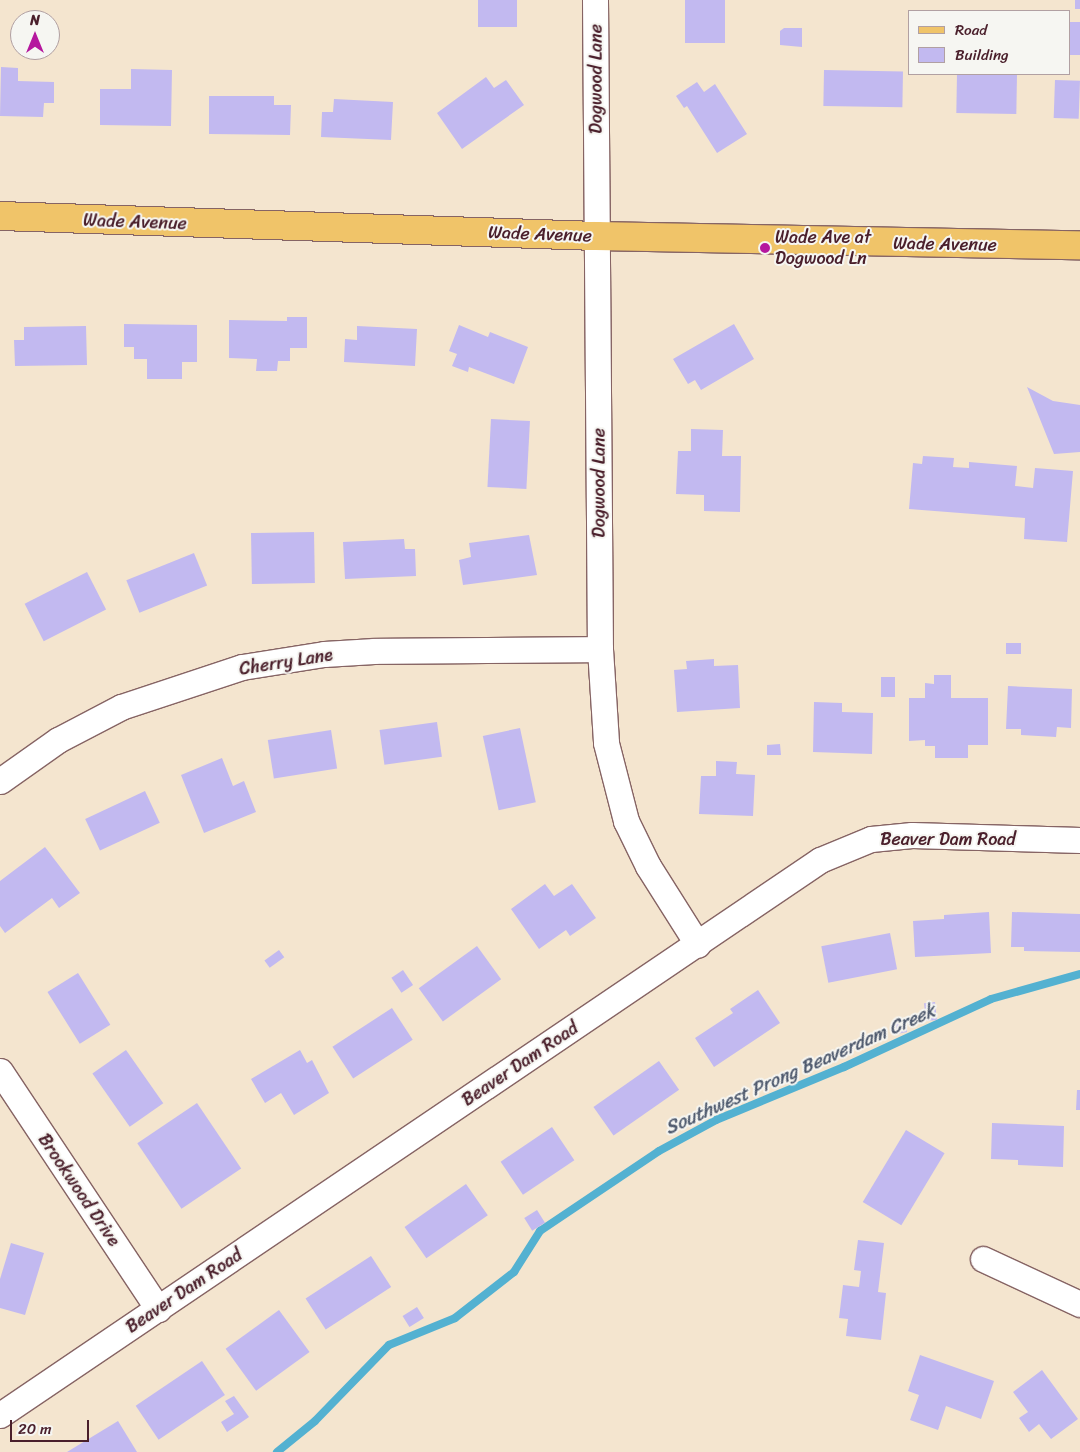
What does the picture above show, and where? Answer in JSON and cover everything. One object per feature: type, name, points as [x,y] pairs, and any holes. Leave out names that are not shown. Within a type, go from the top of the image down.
[{"type":"main road","name":"Wade Avenue","points":[[0,216],[597,236],[1080,245]]},
{"type":"street","name":"Dogwood Lane","points":[[595,0],[600,649],[606,743],[626,821],[648,866],[698,945]]},
{"type":"street","name":"Cherry Lane","points":[[0,781],[58,740],[120,707],[153,694],[242,667],[324,654],[374,651],[600,649]]},
{"type":"street","name":"Beaver Dam Road","points":[[0,1415],[698,945],[820,860],[871,839],[912,835],[1080,840]]},
{"type":"street","name":"Brookwood Drive","points":[[0,1071],[158,1309]]},
{"type":"street","points":[[982,1259],[1080,1304]]},
{"type":"building","points":[[478,0],[517,0],[517,27],[478,27]]},
{"type":"building","points":[[685,0],[725,0],[725,43],[685,43]]},
{"type":"building","points":[[1075,0],[1080,0],[1080,9],[1075,9]]},
{"type":"building","points":[[1070,22],[1080,22],[1080,55],[1070,55]]},
{"type":"building","points":[[784,28],[802,28],[802,47],[780,45],[780,31]]},
{"type":"building","points":[[1,67],[18,68],[18,81],[54,82],[54,103],[44,103],[43,117],[0,116]]},
{"type":"building","points":[[131,69],[172,70],[171,126],[100,125],[100,89],[131,89]]},
{"type":"building","points":[[824,70],[903,71],[902,107],[823,106]]},
{"type":"building","points":[[957,75],[1017,75],[1016,114],[956,113]]},
{"type":"building","points":[[486,77],[494,88],[506,80],[524,105],[462,149],[437,113]]},
{"type":"building","points":[[1055,80],[1080,81],[1079,119],[1054,118]]},
{"type":"building","points":[[697,82],[704,92],[715,84],[747,134],[717,153],[687,106],[684,108],[676,96]]},
{"type":"building","points":[[209,96],[274,96],[274,105],[291,105],[290,135],[209,134]]},
{"type":"building","points":[[334,99],[393,102],[391,140],[321,137],[322,112],[333,112]]},
{"type":"building","points":[[287,317],[307,317],[307,348],[290,348],[290,361],[278,361],[277,371],[256,371],[257,359],[229,358],[229,320],[287,321]]},
{"type":"building","points":[[124,324],[197,325],[197,362],[182,362],[182,379],[147,379],[147,359],[134,359],[134,347],[124,347]]},
{"type":"building","points":[[734,324],[754,359],[701,390],[695,380],[688,384],[673,359]]},
{"type":"building","points":[[459,325],[488,337],[490,332],[528,347],[514,384],[469,367],[468,372],[452,366],[457,354],[449,351]]},
{"type":"building","points":[[86,326],[87,365],[15,366],[14,340],[24,340],[24,327]]},
{"type":"building","points":[[357,326],[417,329],[415,366],[344,362],[345,339],[357,340]]},
{"type":"building","points":[[1027,387],[1053,401],[1080,405],[1080,452],[1054,454]]},
{"type":"building","points":[[491,419],[530,421],[526,489],[487,487]]},
{"type":"building","points":[[691,429],[723,430],[722,456],[741,456],[740,512],[704,511],[704,495],[676,494],[678,451],[691,451]]},
{"type":"building","points":[[923,456],[954,458],[953,467],[969,468],[969,462],[1017,466],[1015,486],[1033,488],[1035,468],[1073,471],[1067,542],[1024,539],[1025,518],[909,509],[913,463],[922,464]]},
{"type":"building","points":[[314,532],[315,583],[252,584],[251,533]]},
{"type":"building","points":[[529,535],[537,575],[463,585],[459,560],[471,557],[469,543]]},
{"type":"building","points":[[404,539],[405,549],[415,549],[416,576],[345,579],[343,542]]},
{"type":"building","points":[[194,553],[207,585],[139,613],[126,580]]},
{"type":"building","points":[[87,572],[106,609],[44,641],[25,604]]},
{"type":"building","points":[[1006,643],[1021,643],[1021,654],[1006,654]]},
{"type":"building","points":[[714,659],[714,666],[738,665],[740,708],[677,712],[674,670],[687,669],[686,661]]},
{"type":"building","points":[[934,675],[951,675],[951,698],[988,698],[988,745],[968,745],[968,758],[935,758],[935,746],[925,746],[925,740],[909,741],[909,698],[925,698],[925,683],[934,684]]},
{"type":"building","points":[[881,677],[895,677],[895,697],[881,697]]},
{"type":"building","points":[[1008,686],[1072,689],[1071,728],[1057,727],[1056,737],[1021,735],[1021,729],[1006,729]]},
{"type":"building","points":[[814,702],[842,703],[842,712],[873,713],[872,754],[813,752]]},
{"type":"building","points":[[437,722],[442,757],[384,765],[380,730]]},
{"type":"building","points":[[520,728],[536,802],[499,810],[483,736]]},
{"type":"building","points":[[331,730],[337,769],[274,779],[268,740]]},
{"type":"building","points":[[780,744],[781,755],[767,755],[767,745]]},
{"type":"building","points":[[222,758],[233,786],[244,781],[256,812],[204,833],[181,775]]},
{"type":"building","points":[[716,761],[737,762],[736,774],[755,775],[753,816],[699,814],[701,776],[716,776]]},
{"type":"building","points":[[145,791],[160,823],[100,851],[85,819]]},
{"type":"building","points":[[45,847],[80,893],[59,908],[52,898],[5,933],[0,926],[0,881]]},
{"type":"building","points":[[545,884],[554,896],[572,884],[596,918],[570,936],[566,930],[539,949],[511,909]]},
{"type":"building","points":[[989,912],[991,953],[915,957],[913,921],[944,919],[944,915]]},
{"type":"building","points":[[1012,912],[1080,914],[1080,952],[1024,951],[1024,947],[1011,947]]},
{"type":"building","points":[[890,933],[897,969],[828,983],[821,946]]},
{"type":"building","points":[[477,946],[501,979],[443,1021],[419,988]]},
{"type":"building","points":[[279,950],[284,957],[270,968],[264,961]]},
{"type":"building","points":[[403,970],[413,985],[401,993],[391,978]]},
{"type":"building","points":[[78,973],[110,1025],[80,1044],[47,992]]},
{"type":"building","points":[[758,990],[780,1023],[714,1067],[695,1038],[733,1013],[730,1009]]},
{"type":"building","points":[[935,1002],[937,1020],[926,1021],[924,1003]]},
{"type":"building","points":[[392,1008],[413,1040],[353,1079],[332,1047]]},
{"type":"building","points":[[906,1022],[907,1032],[897,1034],[896,1024]]},
{"type":"building","points":[[126,1050],[163,1103],[130,1127],[92,1074]]},
{"type":"building","points":[[300,1050],[307,1063],[312,1060],[329,1093],[294,1115],[281,1093],[265,1103],[251,1079]]},
{"type":"building","points":[[659,1061],[679,1090],[614,1136],[593,1107]]},
{"type":"building","points":[[1077,1090],[1080,1090],[1080,1110],[1076,1110]]},
{"type":"building","points":[[197,1103],[241,1168],[181,1209],[137,1143]]},
{"type":"building","points":[[992,1123],[1064,1126],[1063,1167],[1018,1165],[1018,1160],[991,1159]]},
{"type":"building","points":[[552,1127],[574,1160],[523,1195],[501,1162]]},
{"type":"building","points":[[906,1130],[945,1153],[901,1225],[863,1202]]},
{"type":"building","points":[[466,1184],[488,1215],[426,1258],[405,1227]]},
{"type":"building","points":[[537,1210],[545,1223],[532,1231],[524,1218]]},
{"type":"building","points":[[858,1240],[884,1243],[878,1292],[886,1293],[881,1340],[846,1336],[848,1319],[839,1318],[843,1285],[859,1287],[861,1271],[854,1270]]},
{"type":"building","points":[[11,1243],[44,1253],[25,1315],[0,1308],[0,1279]]},
{"type":"building","points":[[371,1256],[391,1287],[326,1330],[306,1298]]},
{"type":"building","points":[[417,1307],[424,1318],[409,1327],[403,1316]]},
{"type":"building","points":[[279,1310],[310,1352],[256,1391],[226,1349]]},
{"type":"building","points":[[920,1355],[994,1381],[981,1419],[946,1406],[938,1430],[910,1420],[919,1395],[908,1391]]},
{"type":"building","points":[[202,1361],[225,1395],[159,1440],[136,1406]]},
{"type":"building","points":[[1042,1370],[1078,1419],[1051,1439],[1039,1424],[1029,1432],[1019,1418],[1028,1412],[1013,1392]]},
{"type":"building","points":[[234,1396],[249,1417],[227,1432],[221,1422],[234,1414],[225,1401]]},
{"type":"building","points":[[118,1421],[137,1452],[67,1452]]},
{"type":"waterway","name":"Southwest Prong Beaverdam Creek","points":[[277,1452],[315,1421],[389,1345],[455,1318],[514,1272],[540,1231],[659,1151],[716,1120],[844,1067],[991,999],[1080,974]]},
{"type":"place","name":"Wade Ave at Dogwood Ln","points":[[765,248]]}]
